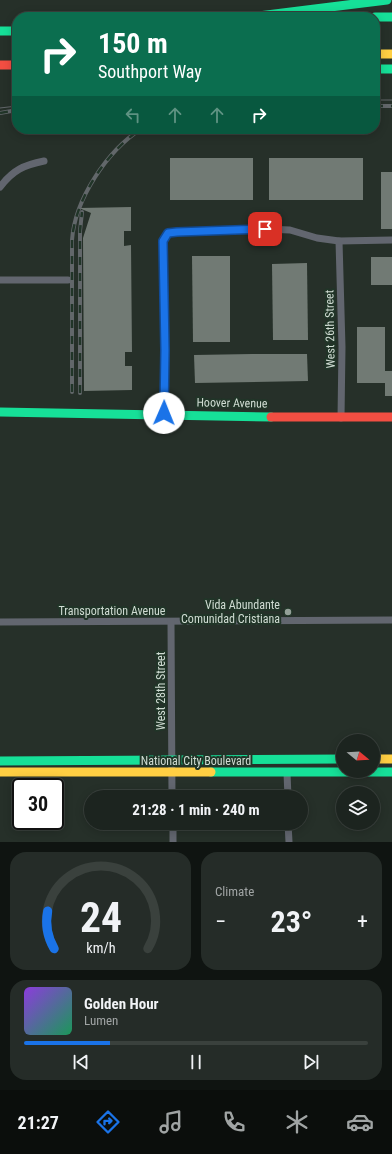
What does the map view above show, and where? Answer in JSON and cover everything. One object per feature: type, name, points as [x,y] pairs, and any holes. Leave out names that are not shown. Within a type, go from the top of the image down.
[{"type":"main road","points":[[290,12],[387,0]]},
{"type":"main road","points":[[380,17],[392,17]]},
{"type":"main road","points":[[0,31],[12,31]]},
{"type":"main road","points":[[380,54],[392,54]]},
{"type":"main road","points":[[0,65],[12,65]]},
{"type":"main road","points":[[380,69],[392,69]]},
{"type":"main road","name":"Hoover Avenue","points":[[0,412],[164,413],[341,418],[392,417]]},
{"type":"main road","name":"National City Boulevard","points":[[0,761],[336,759]]},
{"type":"main road","points":[[380,759],[392,759]]},
{"type":"main road","name":"National City Boulevard","points":[[0,772],[392,772]]},
{"type":"street","points":[[0,187],[10,176],[24,165],[44,161]]},
{"type":"street","points":[[164,413],[165,350],[163,241],[168,233],[265,229],[290,230],[317,238],[339,241],[392,240]]},
{"type":"street","name":"West 26th Street","points":[[339,241],[342,347],[341,418]]},
{"type":"street","points":[[0,280],[68,280]]},
{"type":"street","name":"Transportation Avenue","points":[[0,622],[392,620]]},
{"type":"street","name":"West 28th Street","points":[[171,622],[172,790]]},
{"type":"street","points":[[287,773],[288,790]]},
{"type":"street","points":[[173,830],[173,842]]},
{"type":"street","points":[[288,830],[289,842]]},
{"type":"building","points":[[170,158],[253,158],[253,200],[170,200]]},
{"type":"building","points":[[269,158],[363,158],[363,200],[269,200]]},
{"type":"building","points":[[381,172],[392,172],[392,229],[381,229]]},
{"type":"building","points":[[131,207],[131,231],[124,231],[124,246],[131,245],[132,352],[125,352],[125,366],[132,366],[132,390],[84,391],[83,238],[91,213],[79,208]]},
{"type":"building","points":[[192,256],[230,256],[230,342],[193,342]]},
{"type":"building","points":[[371,257],[392,257],[392,285],[371,285]]},
{"type":"building","points":[[307,263],[308,340],[273,340],[272,264]]},
{"type":"building","points":[[357,327],[385,327],[385,371],[392,371],[392,396],[385,396],[385,383],[357,383]]},
{"type":"building","points":[[307,354],[308,381],[195,383],[194,355]]},
{"type":"tram line","points":[[380,100],[392,100]]},
{"type":"tram line","points":[[0,108],[12,107]]},
{"type":"railway","points":[[380,106],[392,106]]},
{"type":"railway","points":[[0,113],[12,111]]},
{"type":"railway","points":[[72,392],[72,240],[74,224],[79,208],[95,177],[116,150],[134,134]]},
{"type":"railway","points":[[80,393],[80,231],[82,212]]},
{"type":"traffic: fast","points":[[290,12],[387,0]]},
{"type":"traffic: fast","points":[[380,17],[392,17]]},
{"type":"traffic: fast","points":[[0,31],[12,31]]},
{"type":"traffic: fast","points":[[380,69],[392,69]]},
{"type":"traffic: fast","points":[[0,412],[271,417]]},
{"type":"traffic: fast","points":[[0,761],[336,759]]},
{"type":"traffic: fast","points":[[211,772],[392,772]]},
{"type":"traffic: slow","points":[[380,54],[392,54]]},
{"type":"traffic: slow","points":[[380,759],[392,759]]},
{"type":"traffic: slow","points":[[0,772],[211,772]]},
{"type":"traffic: jam","points":[[0,65],[12,65]]},
{"type":"traffic: jam","points":[[271,417],[392,417]]},
{"type":"place","name":"Vida Abundante Comunidad Cristiana","points":[[288,612]]},
{"type":"route","points":[[164,413],[165,350],[163,241],[168,233],[265,229]]}]
